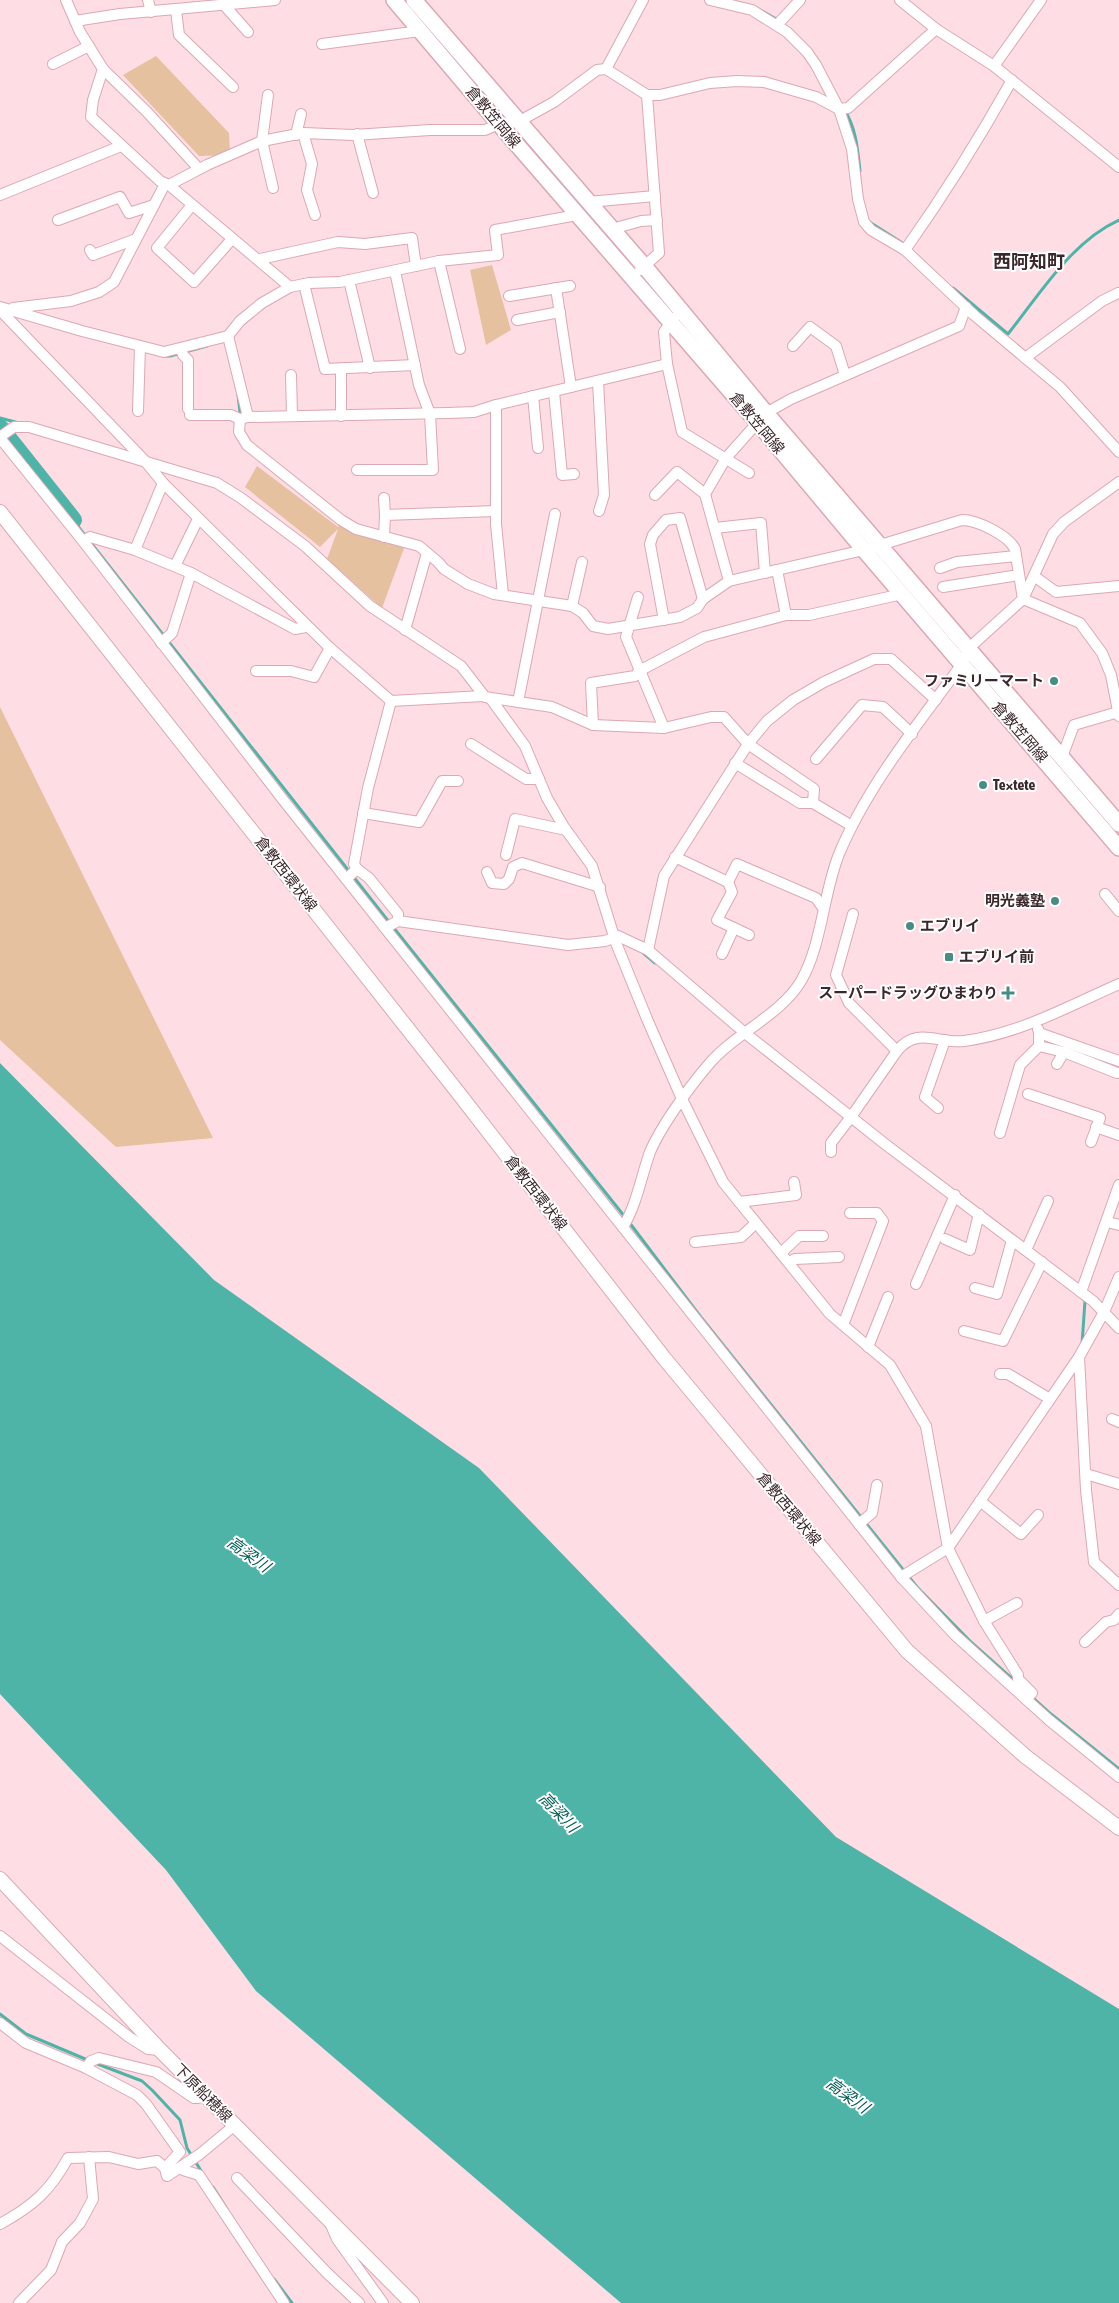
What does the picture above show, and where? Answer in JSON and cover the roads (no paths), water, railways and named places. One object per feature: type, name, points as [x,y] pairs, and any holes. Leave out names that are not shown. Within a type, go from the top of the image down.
[{"type":"main road","name":"倉敷笠岡線","points":[[394,0],[669,322],[881,544],[1119,824]]},
{"type":"main road","name":"倉敷笠岡線","points":[[414,0],[683,312],[864,550],[1119,848]]},
{"type":"main road","name":"倉敷西環状線","points":[[0,512],[460,1095],[664,1358],[907,1651],[1025,1756],[1119,1828]]},
{"type":"main road","name":"下原船穂線","points":[[0,1879],[160,2050],[412,2303]]},
{"type":"street","points":[[66,0],[75,21],[103,69],[147,112],[199,169]]},
{"type":"street","points":[[148,0],[151,12]]},
{"type":"street","points":[[75,21],[151,12],[177,6],[275,0]]},
{"type":"street","points":[[606,69],[643,0]]},
{"type":"street","points":[[710,0],[752,10],[787,32],[816,65],[839,109],[852,149],[858,199],[864,222],[871,230],[905,250],[966,307],[1060,387],[1119,452]]},
{"type":"street","points":[[777,25],[800,0]]},
{"type":"street","points":[[900,0],[936,29],[994,66],[1119,167]]},
{"type":"street","points":[[994,66],[1041,0]]},
{"type":"street","points":[[224,3],[248,32]]},
{"type":"street","points":[[177,6],[179,35],[234,87]]},
{"type":"street","points":[[2,308],[72,301],[99,292],[114,282],[154,205],[167,185],[262,141],[300,134],[484,130],[499,124],[518,122],[554,102],[597,70],[606,69],[647,95],[660,95],[710,83],[764,82],[816,97],[839,109],[848,108],[936,29]]},
{"type":"street","points":[[322,44],[420,31]]},
{"type":"street","points":[[53,64],[89,46]]},
{"type":"street","points":[[103,69],[93,100],[90,117],[121,146],[232,240],[260,259],[290,287]]},
{"type":"street","points":[[905,250],[936,207],[977,142],[1012,80]]},
{"type":"street","points":[[268,95],[262,141],[273,188]]},
{"type":"street","points":[[630,276],[645,267],[659,253],[647,95]]},
{"type":"street","points":[[301,114],[300,134],[312,164],[308,190],[314,215]]},
{"type":"street","points":[[357,134],[373,193]]},
{"type":"street","points":[[0,195],[121,146]]},
{"type":"street","points":[[588,202],[655,196]]},
{"type":"street","points":[[58,220],[120,197],[129,213],[154,205]]},
{"type":"street","points":[[192,205],[157,248],[194,282],[232,240]]},
{"type":"street","points":[[2,308],[140,349],[182,352],[228,336],[240,320],[262,303],[290,287],[349,280],[439,261],[498,254],[495,230],[577,215]]},
{"type":"street","points":[[612,229],[642,221],[656,220]]},
{"type":"street","points":[[260,259],[338,242],[365,244],[412,238],[416,266]]},
{"type":"street","points":[[90,250],[93,255],[136,239]]},
{"type":"street","points":[[439,261],[460,349]]},
{"type":"street","points":[[357,470],[433,470],[430,414],[418,385],[395,271]]},
{"type":"street","points":[[349,280],[370,368]]},
{"type":"street","points":[[304,284],[325,369],[415,365]]},
{"type":"street","points":[[509,296],[570,286]]},
{"type":"street","points":[[556,288],[571,387]]},
{"type":"street","points":[[1025,358],[1102,301],[1118,293]]},
{"type":"street","points":[[705,494],[726,458],[762,418],[791,399],[959,326],[966,307]]},
{"type":"street","points":[[2,308],[198,519],[306,627],[391,701],[487,698],[552,707],[593,725],[664,728],[711,717],[724,716],[748,744],[814,789],[813,803]]},
{"type":"street","points":[[517,320],[560,312]]},
{"type":"street","points":[[683,312],[669,322],[664,332],[667,364],[682,432],[749,472]]},
{"type":"street","points":[[793,346],[810,327],[836,346],[845,375]]},
{"type":"street","points":[[228,336],[244,418],[239,432],[247,445],[341,520],[356,529],[418,546],[444,569],[468,584],[503,595],[572,606],[583,613],[593,626],[608,629],[680,618],[697,608],[703,599],[729,581],[864,550],[962,520],[972,520],[1011,541],[1016,556],[1023,599]]},
{"type":"street","points":[[138,411],[140,349]]},
{"type":"street","points":[[182,352],[188,360],[189,412],[244,418],[474,412],[667,364]]},
{"type":"street","points":[[341,369],[341,416]]},
{"type":"street","points":[[291,376],[292,416]]},
{"type":"street","points":[[598,381],[604,496],[599,512]]},
{"type":"street","points":[[554,392],[562,475],[574,474]]},
{"type":"street","points":[[533,396],[538,448]]},
{"type":"street","points":[[496,406],[496,511],[503,595]]},
{"type":"street","points":[[1028,1697],[1032,1693],[1018,1679],[1018,1674],[984,1621],[948,1548],[926,1426],[890,1366],[843,1325],[812,1293],[723,1182],[682,1099],[647,1019],[616,943],[616,936],[597,886],[592,866],[563,829],[536,779],[525,746],[487,698],[461,666],[370,606],[305,546],[228,489],[209,481],[145,461],[29,427],[14,426],[2,436],[352,874],[904,1575],[954,1635],[1119,1777]]},
{"type":"street","points":[[655,495],[677,472],[705,494],[729,581]]},
{"type":"street","points":[[625,1222],[650,1152],[682,1099],[710,1063],[783,1002],[801,982],[812,954],[838,856],[852,826],[871,793],[962,664],[969,648],[1023,599],[1053,534],[1064,522],[1119,482]]},
{"type":"street","points":[[136,550],[163,483]]},
{"type":"street","points":[[384,498],[384,537]]},
{"type":"street","points":[[385,515],[496,511]]},
{"type":"street","points":[[518,702],[555,514]]},
{"type":"street","points":[[664,620],[650,544],[653,535],[666,520],[680,518],[703,599]]},
{"type":"street","points":[[176,566],[198,519]]},
{"type":"street","points":[[715,528],[761,523],[765,573]]},
{"type":"street","points":[[86,539],[136,550],[191,573],[294,629],[306,627]]},
{"type":"street","points":[[405,628],[427,553]]},
{"type":"street","points":[[940,568],[958,562],[1016,556]]},
{"type":"street","points":[[572,606],[582,562]]},
{"type":"street","points":[[777,570],[786,615]]},
{"type":"street","points":[[164,641],[191,573]]},
{"type":"street","points":[[943,587],[1019,576]]},
{"type":"street","points":[[1034,576],[1056,592],[1119,586]]},
{"type":"street","points":[[593,725],[591,683],[635,676],[639,671],[704,637],[786,615],[809,615],[902,594]]},
{"type":"street","points":[[638,597],[626,637],[664,728]]},
{"type":"street","points":[[1023,599],[1080,623],[1102,653],[1111,675],[1119,714],[1074,725],[1062,757]]},
{"type":"street","points":[[256,671],[291,671],[314,677],[330,648]]},
{"type":"street","points":[[648,950],[664,876],[735,763],[767,721],[793,700],[824,682],[874,658],[891,659],[936,700]]},
{"type":"street","points":[[352,874],[363,813],[391,701]]},
{"type":"street","points":[[816,759],[862,705],[883,707],[912,734]]},
{"type":"street","points":[[471,744],[526,779],[536,779]]},
{"type":"street","points":[[735,763],[800,804],[813,803],[852,826]]},
{"type":"street","points":[[363,813],[419,822],[442,782],[458,781]]},
{"type":"street","points":[[506,855],[515,819],[563,829]]},
{"type":"street","points":[[675,857],[728,882],[732,892],[717,920],[749,935]]},
{"type":"street","points":[[487,872],[492,883],[504,884],[509,879],[513,867],[522,862],[597,886]]},
{"type":"street","points":[[728,882],[737,864],[816,898],[823,908]]},
{"type":"street","points":[[352,874],[369,878],[398,914],[391,924]]},
{"type":"street","points":[[1105,894],[1119,911]]},
{"type":"street","points":[[853,914],[836,975],[849,1003],[897,1051]]},
{"type":"street","points":[[391,924],[568,945],[605,941],[616,936],[626,938],[648,950],[743,1035],[850,1119],[1026,1250],[1041,1264],[1081,1292],[1119,1328]]},
{"type":"street","points":[[722,954],[734,928]]},
{"type":"street","points":[[831,1152],[831,1143],[897,1051],[912,1038],[962,1041],[997,1035],[1037,1020],[1119,984]]},
{"type":"street","points":[[1000,1133],[1020,1065],[1039,1046],[1037,1020]]},
{"type":"street","points":[[1039,1033],[1119,1061]]},
{"type":"street","points":[[938,1108],[925,1097],[945,1040]]},
{"type":"street","points":[[1039,1046],[1064,1052],[1117,1074]]},
{"type":"street","points":[[1057,1064],[1064,1052]]},
{"type":"street","points":[[1028,1094],[1100,1118],[1091,1142]]},
{"type":"street","points":[[1096,1127],[1119,1135]]},
{"type":"street","points":[[739,1202],[796,1195],[794,1182]]},
{"type":"street","points":[[1081,1292],[1119,1185]]},
{"type":"street","points":[[916,1284],[954,1197]]},
{"type":"street","points":[[1026,1250],[1048,1201]]},
{"type":"street","points":[[843,1325],[883,1221],[877,1213],[850,1213]]},
{"type":"street","points":[[945,1239],[970,1250],[978,1214]]},
{"type":"street","points":[[1107,1222],[1119,1225]]},
{"type":"street","points":[[695,1242],[741,1237],[756,1223]]},
{"type":"street","points":[[781,1253],[799,1236],[823,1236]]},
{"type":"street","points":[[975,1288],[997,1294],[1012,1240]]},
{"type":"street","points":[[789,1262],[795,1259],[838,1257]]},
{"type":"street","points":[[964,1331],[1003,1341],[1041,1264]]},
{"type":"street","points":[[904,1575],[948,1548],[1079,1357],[1104,1312],[1119,1277]]},
{"type":"street","points":[[868,1347],[888,1297]]},
{"type":"street","points":[[1079,1357],[1086,1474],[1094,1562],[1119,1585]]},
{"type":"street","points":[[1000,1374],[1008,1374],[1050,1399]]},
{"type":"street","points":[[1086,1474],[1119,1484]]},
{"type":"street","points":[[862,1521],[872,1513],[877,1485]]},
{"type":"street","points":[[980,1501],[1021,1534],[1038,1515]]},
{"type":"street","points":[[984,1621],[1017,1603]]},
{"type":"street","points":[[1086,1642],[1106,1622],[1114,1620],[1119,1614]]},
{"type":"street","points":[[0,1936],[129,2038],[148,2049],[160,2050]]},
{"type":"street","points":[[0,2023],[26,2043],[89,2065],[137,2095],[146,2104],[178,2148],[180,2164]]},
{"type":"street","points":[[89,2065],[99,2058],[156,2072],[194,2098],[206,2095]]},
{"type":"street","points":[[0,2224],[33,2204],[49,2188],[68,2158],[109,2157],[138,2164],[157,2161],[165,2168],[167,2176],[191,2161],[234,2125]]},
{"type":"street","points":[[19,2303],[51,2270],[62,2242],[80,2223],[93,2199],[89,2157]]},
{"type":"street","points":[[165,2168],[180,2164],[199,2175],[284,2303]]},
{"type":"street","points":[[237,2178],[327,2273],[359,2303]]},
{"type":"street","points":[[330,2222],[337,2239],[383,2303]]},
{"type":"water","name":"高梁川","points":[[0,1063],[214,1280],[479,1468],[836,1837],[1119,2009],[1119,2303],[621,2303],[256,1991],[166,1870],[0,1694]]},
{"type":"waterway","points":[[753,6],[778,20]]},
{"type":"waterway","points":[[844,110],[854,131],[860,171]]},
{"type":"waterway","points":[[953,288],[1008,334],[1044,286],[1071,255],[1102,229],[1119,220]]},
{"type":"waterway","points":[[871,223],[901,242]]},
{"type":"waterway","points":[[163,356],[170,356],[207,346]]},
{"type":"waterway","points":[[238,395],[240,412]]},
{"type":"waterway","points":[[0,418],[19,423]]},
{"type":"waterway","points":[[0,428],[73,520]]},
{"type":"waterway","points":[[73,520],[389,922]]},
{"type":"waterway","points":[[393,927],[625,1217]]},
{"type":"waterway","points":[[641,951],[655,963]]},
{"type":"waterway","points":[[629,1222],[700,1316],[917,1587],[970,1641],[1015,1681]]},
{"type":"waterway","points":[[1082,1344],[1085,1301],[1083,1299]]},
{"type":"waterway","points":[[1031,1696],[1119,1769]]},
{"type":"waterway","points":[[0,2014],[26,2034],[90,2061]]},
{"type":"waterway","points":[[95,2063],[142,2081],[152,2090],[180,2120],[187,2148],[203,2174]]},
{"type":"waterway","points":[[213,2187],[227,2209]]},
{"type":"waterway","points":[[274,2279],[292,2303]]},
{"type":"place","name":"ファミリーマート","points":[[1054,681]]},
{"type":"place","name":"Te×tete","points":[[983,785]]},
{"type":"place","name":"明光義塾","points":[[1055,901]]},
{"type":"place","name":"エブリイ","points":[[910,926]]},
{"type":"place","name":"エブリイ前","points":[[949,957]]},
{"type":"place","name":"スーパードラッグひまわり","points":[[1008,993]]},
{"type":"district","name":"西阿知町","points":[[1029,262]]}]
